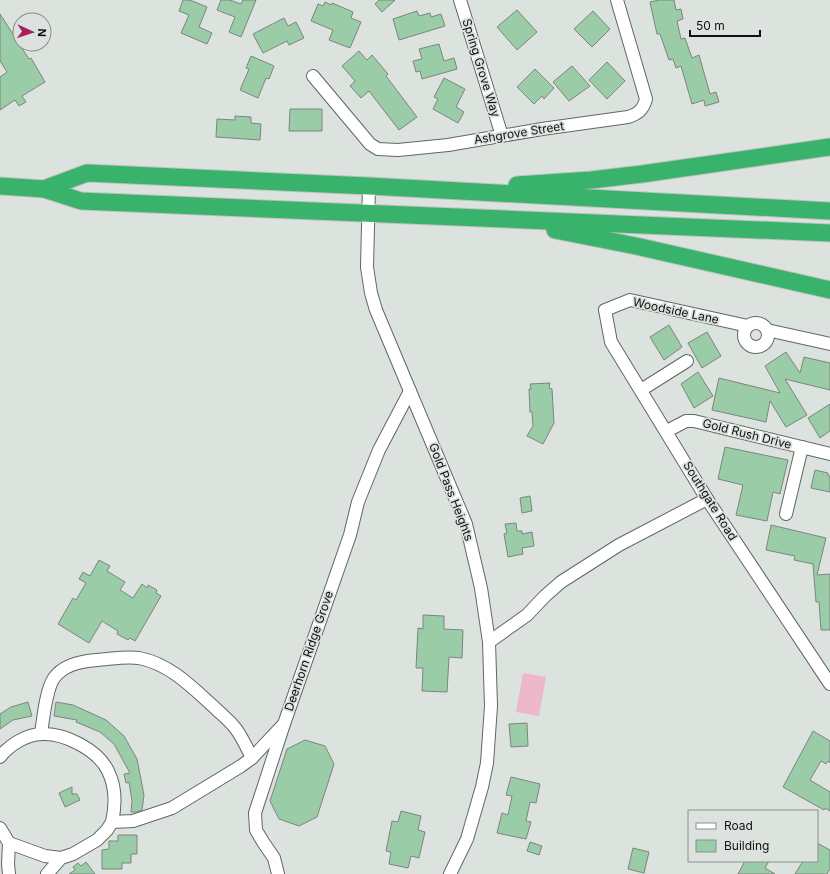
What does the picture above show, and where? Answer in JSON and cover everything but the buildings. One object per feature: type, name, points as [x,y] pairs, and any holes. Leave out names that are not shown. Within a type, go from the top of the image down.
[{"type":"highway","points":[[390,187],[529,184],[592,180],[830,147]]},
{"type":"highway","points":[[44,189],[86,173],[390,187],[830,211]]},
{"type":"highway","points":[[0,186],[44,189],[80,201],[830,233]]},
{"type":"highway","points":[[460,217],[597,237],[830,290]]},
{"type":"street","name":"Spring Grove Way","points":[[460,0],[502,136]]},
{"type":"street","name":"Ashgrove Street","points":[[313,76],[370,144],[378,149],[398,150],[448,145],[542,129],[628,117],[641,111],[646,99],[618,0]]},
{"type":"street","name":"Gold Pass Heights","points":[[369,186],[367,267],[371,292],[376,310],[466,524],[481,588],[489,642],[491,706],[487,763],[482,787],[466,839],[450,874]]},
{"type":"street","name":"Woodside Lane","points":[[605,310],[630,300],[748,326]]},
{"type":"street","name":"Southgate Road","points":[[605,310],[612,342],[707,499],[830,684]]},
{"type":"street","points":[[757,323],[764,326],[767,330],[768,337],[762,345],[754,346],[748,343],[744,337],[744,333],[748,326],[757,323]]},
{"type":"street","points":[[767,330],[830,344]]},
{"type":"street","points":[[641,390],[687,361]]},
{"type":"street","name":"Deerhorn Ridge Grove","points":[[112,822],[133,821],[172,808],[252,758],[284,724],[350,535],[358,502],[379,450],[410,391]]},
{"type":"street","name":"Gold Rush Drive","points":[[667,431],[686,421],[694,421],[830,454]]},
{"type":"street","points":[[786,514],[802,447]]},
{"type":"street","points":[[489,642],[526,615],[561,582],[619,545],[707,499]]},
{"type":"street","points":[[41,734],[50,685],[61,671],[72,665],[87,661],[123,657],[138,658],[169,669],[190,685],[236,728],[252,758]]},
{"type":"street","points":[[278,874],[274,858],[262,842],[256,830],[255,813],[284,724]]},
{"type":"street","points":[[0,756],[12,745],[30,736],[41,734],[53,735],[81,744],[101,760],[108,770],[113,784],[115,797],[115,811],[112,822],[107,830],[96,840],[84,849],[61,858],[47,874]]},
{"type":"street","points":[[0,828],[9,843],[8,864],[10,874]]},
{"type":"street","points":[[9,843],[45,856],[61,858]]},
{"type":"shaded area","points":[[523,673],[546,677],[539,716],[516,712]]}]
